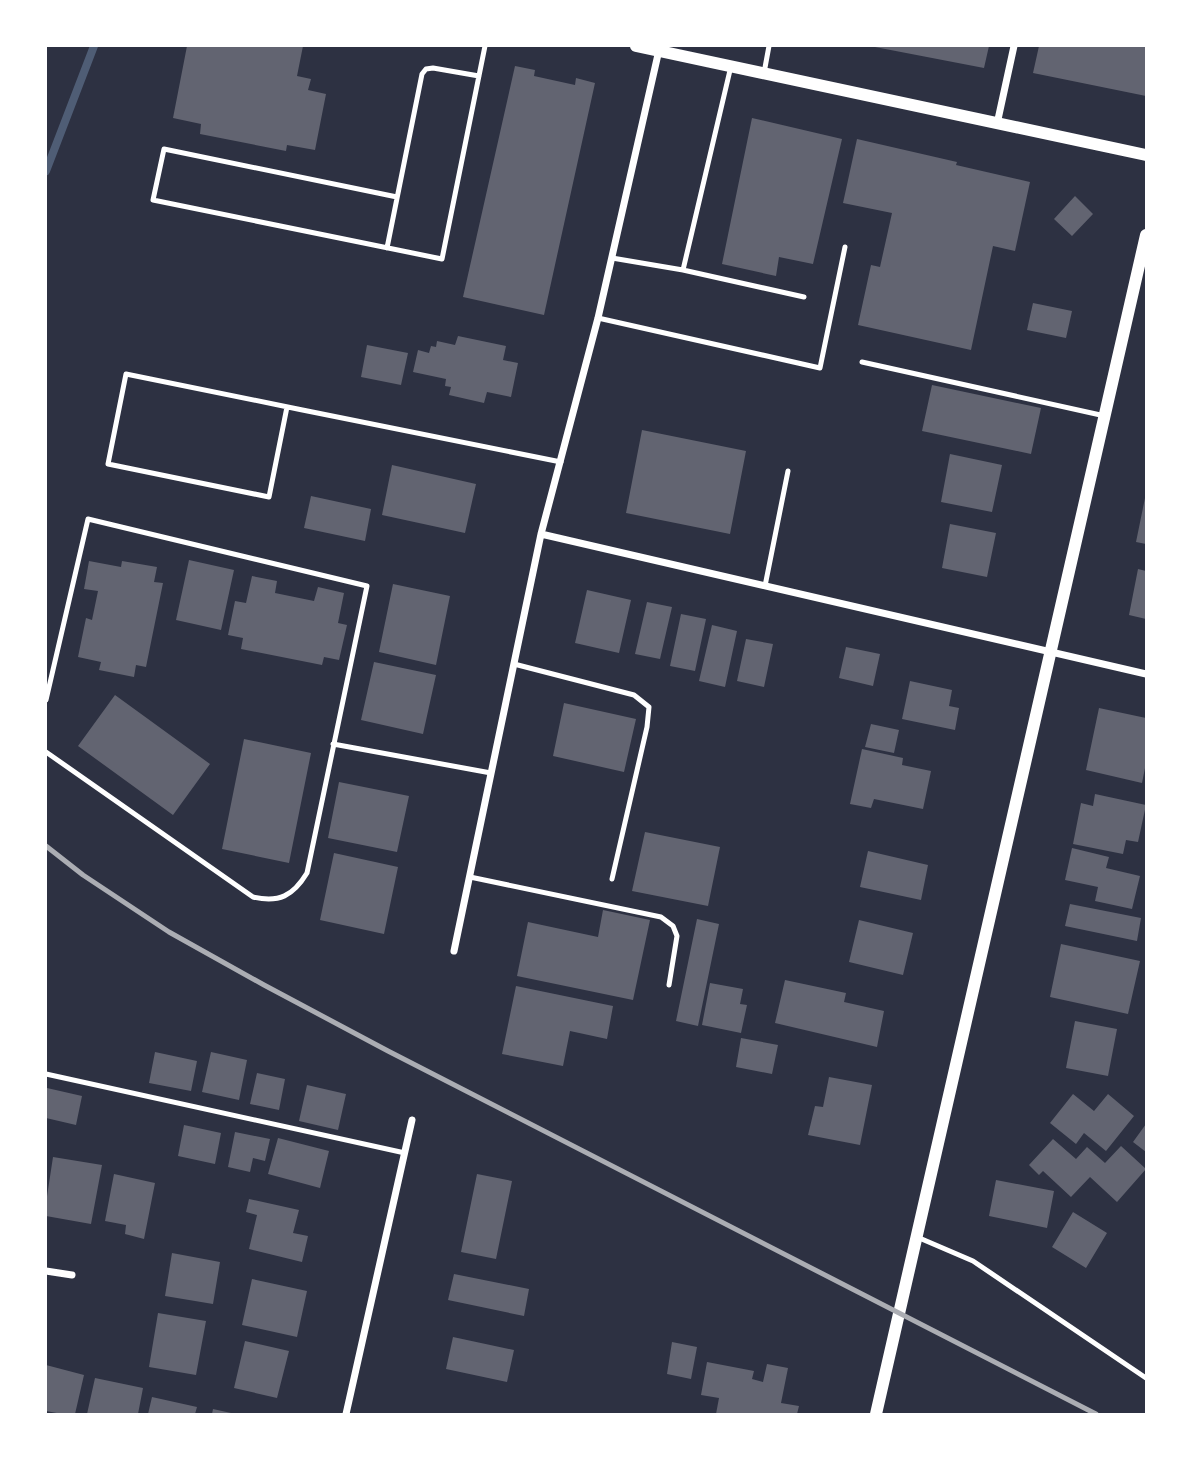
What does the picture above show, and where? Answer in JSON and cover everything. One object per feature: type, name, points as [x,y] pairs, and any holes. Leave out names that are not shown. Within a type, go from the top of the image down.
[{"type":"street","points":[[636,46],[1146,155]]},
{"type":"street","points":[[997,124],[1014,46]]},
{"type":"street","points":[[454,951],[541,534],[598,318],[659,50]]},
{"type":"street","points":[[876,1415],[1146,234]]},
{"type":"street","points":[[541,534],[1146,674]]},
{"type":"street","points":[[346,1415],[412,1120]]},
{"type":"street","points":[[46,1271],[72,1275]]},
{"type":"lane","points":[[397,197],[163,149],[153,200],[442,259],[485,46]]},
{"type":"lane","points":[[764,73],[769,46]]},
{"type":"lane","points":[[683,270],[731,66]]},
{"type":"lane","points":[[387,248],[422,74],[426,69],[433,68],[479,76]]},
{"type":"lane","points":[[598,318],[820,368],[845,247]]},
{"type":"lane","points":[[611,258],[683,270],[804,297]]},
{"type":"lane","points":[[862,362],[1105,415]]},
{"type":"lane","points":[[287,407],[269,497],[108,464],[126,374],[561,462]]},
{"type":"lane","points":[[765,586],[788,471]]},
{"type":"lane","points":[[46,700],[88,519],[367,586],[307,873],[291,893],[266,900],[242,891],[46,752]]},
{"type":"lane","points":[[514,664],[634,695],[649,707],[647,727],[612,879]]},
{"type":"lane","points":[[333,744],[491,774]]},
{"type":"lane","points":[[470,877],[661,917],[673,926],[677,936],[669,985]]},
{"type":"lane","points":[[46,1074],[405,1153]]},
{"type":"lane","points":[[917,1237],[972,1261],[1146,1378]]},
{"type":"building","points":[[187,46],[303,46],[297,76],[311,79],[308,90],[326,94],[315,150],[287,145],[286,151],[200,134],[201,124],[173,118]]},
{"type":"building","points":[[875,46],[989,46],[984,68]]},
{"type":"building","points":[[1039,46],[1146,46],[1146,96],[1033,73]]},
{"type":"building","points":[[515,66],[535,70],[534,76],[575,85],[576,78],[595,83],[544,315],[463,297]]},
{"type":"building","points":[[752,118],[842,139],[813,264],[779,257],[776,276],[722,264]]},
{"type":"building","points":[[857,139],[1030,182],[1015,251],[993,246],[971,350],[858,325],[871,265],[880,267],[892,213],[843,203]]},
{"type":"building","points":[[1075,196],[1093,214],[1072,236],[1054,219]]},
{"type":"building","points":[[1033,303],[1072,311],[1066,338],[1027,330]]},
{"type":"building","points":[[458,336],[506,346],[503,360],[518,363],[511,397],[487,392],[484,403],[449,395],[451,387],[445,386],[446,379],[413,372],[418,350],[429,353],[431,346],[436,347],[437,341],[455,345]]},
{"type":"building","points":[[367,345],[408,353],[401,385],[361,377]]},
{"type":"building","points":[[932,385],[1041,408],[1031,454],[922,431]]},
{"type":"building","points":[[642,430],[746,451],[730,534],[626,513]]},
{"type":"building","points":[[950,454],[1002,465],[992,512],[941,502]]},
{"type":"building","points":[[392,465],[476,484],[465,533],[382,515]]},
{"type":"building","points":[[311,496],[371,509],[365,541],[304,528]]},
{"type":"building","points":[[1146,498],[1146,544],[1136,542]]},
{"type":"building","points":[[950,524],[996,533],[987,577],[942,568]]},
{"type":"building","points":[[189,560],[234,570],[221,630],[176,620]]},
{"type":"building","points":[[89,561],[121,567],[122,561],[157,567],[154,582],[163,583],[146,667],[136,665],[134,677],[99,670],[101,662],[78,657],[86,618],[92,620],[98,591],[84,589]]},
{"type":"building","points":[[1138,569],[1146,571],[1146,619],[1129,615]]},
{"type":"building","points":[[252,576],[277,581],[275,593],[314,601],[318,587],[344,593],[338,623],[347,625],[339,660],[324,657],[322,665],[241,649],[243,638],[228,635],[235,601],[246,603]]},
{"type":"building","points":[[393,584],[450,596],[436,665],[379,652]]},
{"type":"building","points":[[587,590],[631,600],[619,653],[575,643]]},
{"type":"building","points":[[647,602],[672,607],[660,659],[635,654]]},
{"type":"building","points":[[681,614],[706,619],[695,671],[670,666]]},
{"type":"building","points":[[712,625],[737,631],[725,687],[699,681]]},
{"type":"building","points":[[746,639],[773,644],[764,687],[737,681]]},
{"type":"building","points":[[846,647],[880,654],[873,686],[839,678]]},
{"type":"building","points":[[374,662],[436,675],[423,734],[361,720]]},
{"type":"building","points":[[910,681],[952,690],[949,706],[959,708],[955,730],[902,719]]},
{"type":"building","points":[[115,695],[210,764],[173,815],[78,746]]},
{"type":"building","points":[[564,703],[636,719],[624,772],[553,756]]},
{"type":"building","points":[[1099,708],[1146,718],[1146,763],[1142,783],[1086,770]]},
{"type":"building","points":[[871,724],[899,730],[894,753],[865,747]]},
{"type":"building","points":[[244,739],[311,753],[289,863],[222,849]]},
{"type":"building","points":[[862,749],[903,758],[902,765],[931,771],[923,809],[874,799],[871,808],[850,804]]},
{"type":"building","points":[[339,782],[409,796],[397,852],[328,838]]},
{"type":"building","points":[[1095,794],[1146,805],[1138,842],[1126,840],[1123,854],[1073,844],[1081,803],[1093,806]]},
{"type":"building","points":[[645,832],[720,847],[708,906],[632,891]]},
{"type":"building","points":[[1072,848],[1109,857],[1106,868],[1140,876],[1132,909],[1095,901],[1098,887],[1065,880]]},
{"type":"building","points":[[868,851],[928,865],[921,900],[860,887]]},
{"type":"building","points":[[334,853],[398,867],[384,934],[320,920]]},
{"type":"building","points":[[1070,904],[1141,918],[1137,941],[1065,926]]},
{"type":"building","points":[[603,910],[650,920],[633,1000],[517,976],[528,922],[598,937]]},
{"type":"building","points":[[697,919],[719,924],[698,1026],[676,1021]]},
{"type":"building","points":[[859,920],[913,933],[903,975],[849,962]]},
{"type":"building","points":[[1061,944],[1140,961],[1128,1014],[1050,997]]},
{"type":"building","points":[[785,980],[846,993],[844,1002],[884,1011],[877,1047],[775,1023]]},
{"type":"building","points":[[710,983],[743,989],[740,1004],[747,1005],[741,1033],[702,1025]]},
{"type":"building","points":[[516,986],[613,1006],[607,1039],[570,1031],[563,1066],[502,1054]]},
{"type":"building","points":[[1075,1021],[1117,1029],[1108,1076],[1066,1068]]},
{"type":"building","points":[[741,1038],[778,1045],[772,1074],[736,1067]]},
{"type":"building","points":[[155,1052],[197,1061],[191,1091],[149,1083]]},
{"type":"building","points":[[211,1052],[247,1060],[239,1100],[202,1092]]},
{"type":"building","points":[[257,1073],[285,1079],[279,1110],[250,1104]]},
{"type":"building","points":[[829,1077],[872,1085],[860,1145],[808,1135],[815,1106],[823,1107]]},
{"type":"building","points":[[307,1085],[346,1094],[338,1130],[299,1121]]},
{"type":"building","points":[[47,1088],[82,1096],[76,1125],[46,1118]]},
{"type":"building","points":[[1073,1094],[1094,1111],[1108,1094],[1134,1116],[1106,1151],[1084,1133],[1076,1144],[1050,1123]]},
{"type":"building","points":[[1146,1124],[1146,1152],[1133,1142]]},
{"type":"building","points":[[184,1125],[221,1133],[215,1164],[178,1156]]},
{"type":"building","points":[[235,1132],[270,1139],[265,1161],[253,1158],[250,1172],[228,1167]]},
{"type":"building","points":[[278,1138],[329,1151],[320,1188],[268,1174]]},
{"type":"building","points":[[1053,1139],[1076,1159],[1087,1147],[1105,1163],[1121,1146],[1146,1169],[1117,1202],[1090,1177],[1071,1197],[1043,1171],[1039,1175],[1029,1165]]},
{"type":"building","points":[[53,1157],[102,1165],[91,1224],[46,1216]]},
{"type":"building","points":[[114,1174],[155,1183],[144,1239],[125,1234],[126,1225],[105,1221]]},
{"type":"building","points":[[477,1174],[512,1181],[496,1259],[461,1252]]},
{"type":"building","points":[[996,1180],[1054,1191],[1047,1228],[989,1216]]},
{"type":"building","points":[[249,1199],[299,1210],[293,1233],[308,1236],[302,1262],[249,1249],[257,1215],[246,1212]]},
{"type":"building","points":[[1073,1212],[1107,1233],[1086,1268],[1052,1247]]},
{"type":"building","points":[[172,1253],[220,1262],[213,1304],[165,1296]]},
{"type":"building","points":[[454,1274],[529,1289],[524,1316],[448,1300]]},
{"type":"building","points":[[252,1279],[307,1291],[297,1337],[242,1325]]},
{"type":"building","points":[[158,1313],[206,1321],[196,1375],[149,1367]]},
{"type":"building","points":[[453,1337],[514,1350],[507,1382],[446,1369]]},
{"type":"building","points":[[245,1341],[289,1351],[277,1398],[234,1388]]},
{"type":"building","points":[[672,1342],[697,1347],[691,1379],[667,1374]]},
{"type":"building","points":[[707,1362],[754,1371],[752,1379],[763,1382],[767,1364],[788,1368],[781,1403],[799,1406],[797,1414],[716,1414],[719,1398],[701,1395]]},
{"type":"building","points":[[46,1365],[84,1375],[75,1414],[46,1411]]},
{"type":"building","points":[[95,1378],[143,1388],[138,1414],[87,1414]]},
{"type":"building","points":[[152,1397],[197,1407],[195,1414],[148,1414]]},
{"type":"building","points":[[213,1409],[231,1413],[231,1414],[212,1414]]},
{"type":"waterway","points":[[46,171],[94,46]]},
{"type":"railway","points":[[46,846],[83,875],[169,932],[264,985],[1096,1414]]}]
